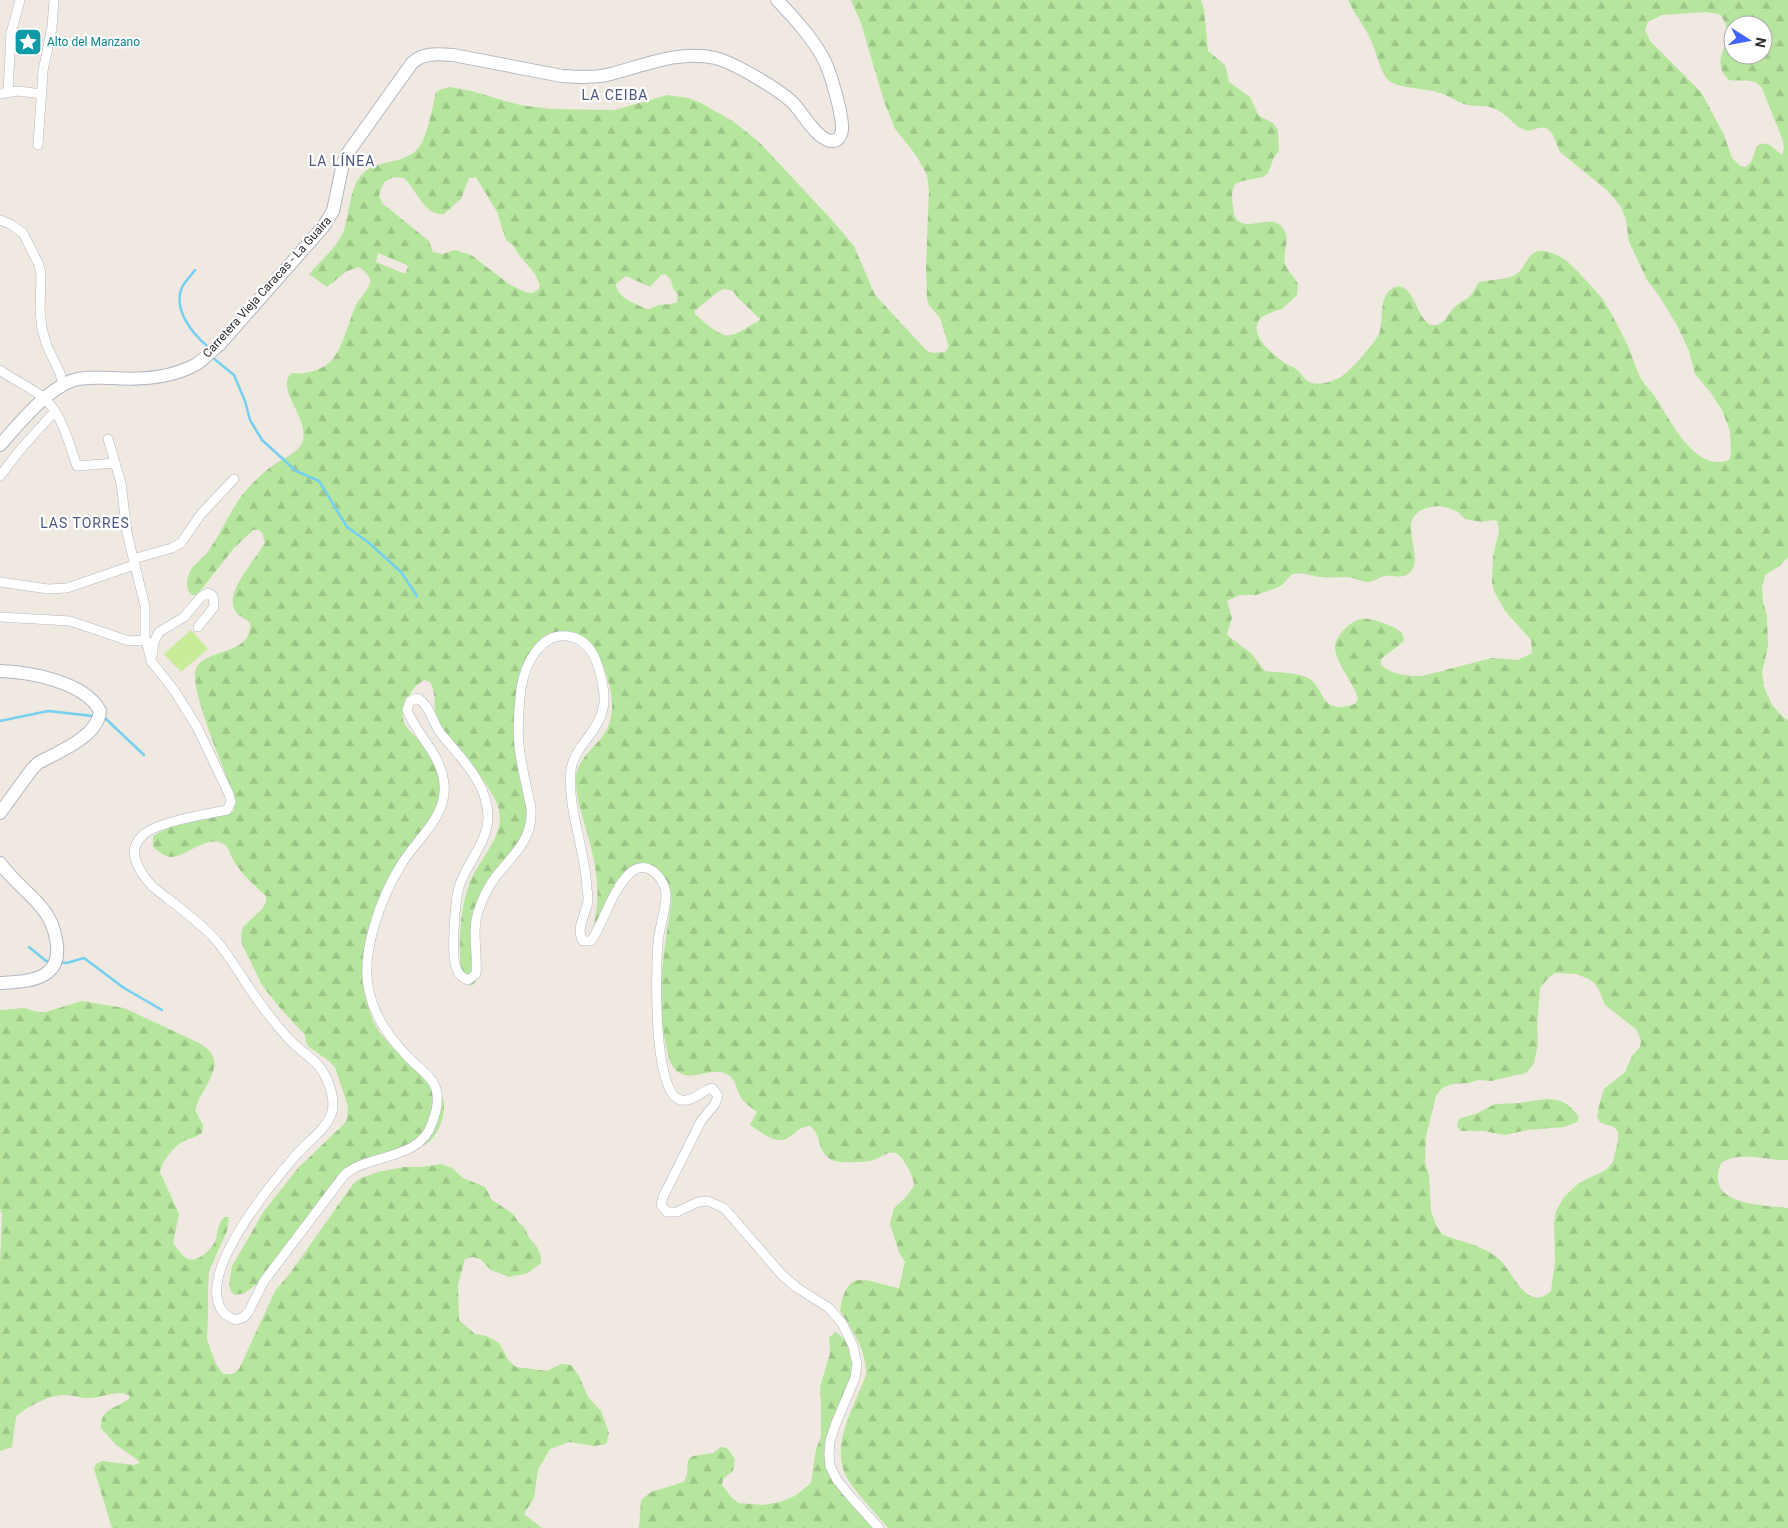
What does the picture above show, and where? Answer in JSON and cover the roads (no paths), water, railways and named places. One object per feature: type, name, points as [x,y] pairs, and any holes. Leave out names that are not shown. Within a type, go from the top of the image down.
[{"type":"main road","name":"Carretera Vieja Caracas - La Guaira","points":[[0,445],[29,413],[63,385],[72,380],[85,378],[131,379],[164,376],[196,364],[219,345],[323,227],[334,211],[343,164],[352,144],[412,63],[424,56],[440,54],[577,77],[612,74],[669,58],[694,56],[716,58],[741,68],[788,99],[820,136],[836,141],[840,137],[842,126],[827,65],[802,27],[778,0]]},
{"type":"main road","points":[[0,671],[52,679],[62,683],[91,699],[100,712],[98,722],[88,734],[38,763],[32,769],[0,813]]},
{"type":"main road","points":[[0,863],[46,914],[56,938],[57,949],[53,966],[48,972],[34,978],[0,983]]},
{"type":"street","points":[[20,0],[11,33],[4,93],[42,94]]},
{"type":"street","points":[[38,145],[44,62],[52,27],[54,0]]},
{"type":"street","points":[[0,220],[10,224],[23,234],[39,265],[41,274],[40,311],[42,329],[63,385]]},
{"type":"street","points":[[0,370],[45,399],[55,411],[77,466],[115,463]]},
{"type":"street","points":[[0,476],[20,450],[55,411]]},
{"type":"street","points":[[108,439],[124,497],[127,533],[144,606],[146,640],[151,661],[174,690],[197,727],[231,802],[227,810],[174,822],[145,833],[141,836],[136,847],[138,867],[144,878],[153,887],[212,937],[228,954],[261,1006],[290,1040],[318,1063],[330,1086],[333,1102],[332,1111],[327,1123],[296,1155],[252,1212],[231,1245],[221,1267],[217,1284],[217,1294],[224,1314],[236,1320],[244,1317],[264,1281],[345,1174],[359,1165],[413,1148],[426,1138],[432,1124],[437,1107],[436,1089],[430,1079],[397,1045],[382,1024],[374,1010],[368,989],[367,965],[369,950],[386,894],[401,864],[440,810],[445,789],[435,755],[412,724],[407,710],[410,701],[417,698],[422,700],[438,730],[473,772],[485,798],[488,817],[486,826],[481,842],[460,884],[454,923],[455,966],[462,978],[468,980],[476,974],[475,930],[480,905],[486,891],[496,876],[519,850],[529,831],[531,808],[519,745],[519,711],[525,673],[534,654],[548,638],[562,634],[577,638],[585,644],[594,657],[602,679],[604,694],[604,710],[601,719],[580,748],[573,761],[571,770],[572,800],[587,879],[588,901],[580,937],[583,941],[591,941],[619,887],[629,873],[645,868],[656,872],[661,878],[666,895],[658,942],[655,1006],[664,1074],[670,1088],[680,1100],[693,1100],[705,1090],[712,1088],[718,1096],[715,1104],[701,1121],[661,1204],[667,1212],[677,1212],[698,1202],[708,1201],[724,1208],[782,1275],[796,1287],[829,1308],[842,1323],[853,1346],[857,1364],[855,1378],[830,1441],[830,1466],[837,1480],[879,1528]]},
{"type":"street","points":[[0,582],[48,589],[66,588],[172,548],[182,543],[201,514],[234,479]]},
{"type":"street","points":[[151,661],[154,642],[159,632],[184,617],[208,592],[213,596],[214,607],[198,627]]},
{"type":"street","points":[[0,617],[70,622],[129,641],[146,640]]},
{"type":"waterway","points":[[195,270],[182,287],[180,306],[182,314],[191,329],[207,346]]},
{"type":"waterway","points":[[213,358],[234,375],[245,401],[250,420],[262,440],[296,471],[319,481],[347,527],[368,542],[401,572],[417,596]]},
{"type":"waterway","points":[[0,721],[48,711],[93,716]]},
{"type":"waterway","points":[[106,719],[144,755]]},
{"type":"waterway","points":[[29,947],[46,961],[50,961]]},
{"type":"waterway","points":[[58,962],[67,963],[84,958],[124,988],[162,1010]]},
{"type":"place","name":"Alto del Manzano","points":[[28,42]]},
{"type":"district","name":"LA CEIBA","points":[[615,95]]},
{"type":"district","name":"LA LÍNEA","points":[[342,161]]},
{"type":"district","name":"LAS TORRES","points":[[85,523]]}]
